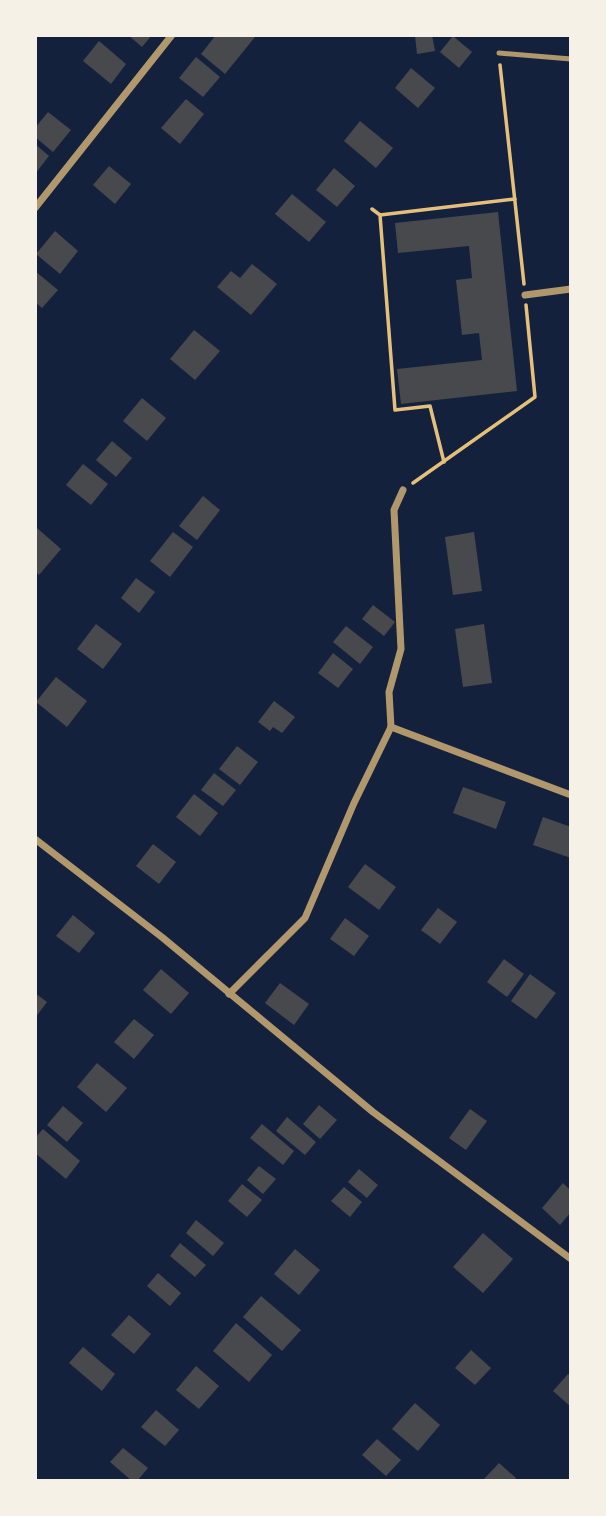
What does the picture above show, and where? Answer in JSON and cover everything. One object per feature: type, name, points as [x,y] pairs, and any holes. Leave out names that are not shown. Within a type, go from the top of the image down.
[{"type":"street","points":[[35,208],[172,35]]},
{"type":"street","points":[[525,295],[571,289]]},
{"type":"street","points":[[229,994],[305,918],[354,803],[391,727],[389,692],[401,649],[394,510],[403,490]]},
{"type":"street","points":[[391,727],[571,795]]},
{"type":"street","points":[[35,839],[373,1112],[571,1259]]},
{"type":"lane","points":[[499,53],[571,59]]},
{"type":"path","points":[[403,490],[535,397],[499,53]]},
{"type":"path","points":[[372,209],[380,215],[515,199]]},
{"type":"path","points":[[380,215],[395,410],[430,406],[444,462]]},
{"type":"building","points":[[128,35],[152,35],[142,47]]},
{"type":"building","points":[[216,35],[255,37],[225,74],[201,54]]},
{"type":"building","points":[[415,35],[432,35],[435,51],[417,54]]},
{"type":"building","points":[[453,36],[472,52],[459,68],[440,52]]},
{"type":"building","points":[[99,41],[126,64],[111,84],[83,61]]},
{"type":"building","points":[[196,57],[220,77],[203,97],[179,78]]},
{"type":"building","points":[[411,68],[435,88],[418,108],[395,88]]},
{"type":"building","points":[[186,99],[204,114],[180,144],[161,128]]},
{"type":"building","points":[[48,112],[71,130],[53,152],[35,137],[35,128]]},
{"type":"building","points":[[360,121],[393,148],[376,168],[344,141]]},
{"type":"building","points":[[35,144],[49,156],[35,174]]},
{"type":"building","points":[[109,166],[131,184],[115,204],[93,185]]},
{"type":"building","points":[[334,168],[355,186],[337,207],[316,190]]},
{"type":"building","points":[[292,194],[326,222],[309,242],[275,214]]},
{"type":"building","points":[[498,212],[517,391],[401,404],[397,369],[482,360],[479,333],[462,335],[456,280],[472,278],[469,246],[398,253],[395,223]]},
{"type":"building","points":[[55,231],[78,251],[60,274],[36,254]]},
{"type":"building","points":[[252,264],[277,284],[251,315],[217,287],[231,271],[240,278]]},
{"type":"building","points":[[35,271],[58,290],[42,308],[35,302]]},
{"type":"building","points":[[194,330],[220,351],[195,380],[170,359]]},
{"type":"building","points":[[142,398],[166,418],[147,441],[123,421]]},
{"type":"building","points":[[112,441],[132,458],[116,477],[96,460]]},
{"type":"building","points":[[83,464],[108,484],[91,505],[66,485]]},
{"type":"building","points":[[203,496],[220,510],[197,540],[179,526]]},
{"type":"building","points":[[37,528],[61,549],[39,575],[35,571]]},
{"type":"building","points":[[173,532],[193,547],[170,577],[150,561]]},
{"type":"building","points":[[474,532],[482,591],[453,595],[445,537]]},
{"type":"building","points":[[136,578],[155,592],[139,613],[121,598]]},
{"type":"building","points":[[373,605],[395,622],[384,636],[362,619]]},
{"type":"building","points":[[96,624],[122,644],[103,669],[77,649]]},
{"type":"building","points":[[484,624],[492,683],[463,687],[455,629]]},
{"type":"building","points":[[346,626],[373,647],[360,664],[333,642]]},
{"type":"building","points":[[333,653],[353,669],[338,688],[318,673]]},
{"type":"building","points":[[56,677],[87,701],[67,727],[36,702]]},
{"type":"building","points":[[274,701],[295,717],[282,733],[273,727],[270,731],[258,722]]},
{"type":"building","points":[[237,746],[258,762],[240,785],[219,769]]},
{"type":"building","points":[[214,773],[236,790],[223,806],[201,790]]},
{"type":"building","points":[[463,787],[506,802],[496,829],[453,813]]},
{"type":"building","points":[[194,794],[218,813],[200,836],[176,817]]},
{"type":"building","points":[[543,817],[571,827],[571,858],[533,845]]},
{"type":"building","points":[[153,844],[176,862],[159,884],[136,866]]},
{"type":"building","points":[[365,864],[396,887],[379,910],[348,887]]},
{"type":"building","points":[[438,908],[457,922],[440,944],[421,930]]},
{"type":"building","points":[[73,915],[95,933],[79,953],[56,936]]},
{"type":"building","points":[[345,918],[369,936],[354,956],[330,939]]},
{"type":"building","points":[[504,959],[524,974],[507,997],[487,982]]},
{"type":"building","points":[[161,969],[189,993],[171,1014],[143,990]]},
{"type":"building","points":[[530,974],[556,993],[536,1019],[511,1001]]},
{"type":"building","points":[[280,983],[309,1004],[294,1025],[265,1003]]},
{"type":"building","points":[[35,993],[47,1002],[35,1018]]},
{"type":"building","points":[[134,1019],[154,1035],[134,1059],[114,1042]]},
{"type":"building","points":[[97,1063],[127,1088],[106,1112],[77,1087]]},
{"type":"building","points":[[319,1105],[337,1120],[320,1139],[303,1124]]},
{"type":"building","points":[[63,1106],[83,1123],[67,1142],[47,1125]]},
{"type":"building","points":[[470,1109],[487,1121],[466,1150],[449,1138]]},
{"type":"building","points":[[287,1117],[316,1142],[305,1155],[276,1131]]},
{"type":"building","points":[[262,1124],[294,1151],[283,1165],[250,1138]]},
{"type":"building","points":[[43,1129],[80,1161],[66,1179],[35,1153],[35,1138]]},
{"type":"building","points":[[259,1166],[276,1179],[263,1194],[247,1180]]},
{"type":"building","points":[[359,1169],[378,1185],[367,1198],[348,1182]]},
{"type":"building","points":[[563,1183],[571,1191],[571,1212],[560,1225],[542,1208]]},
{"type":"building","points":[[242,1184],[262,1200],[247,1217],[228,1201]]},
{"type":"building","points":[[344,1187],[362,1202],[350,1217],[331,1201]]},
{"type":"building","points":[[196,1220],[224,1243],[213,1256],[186,1233]]},
{"type":"building","points":[[483,1233],[513,1259],[483,1293],[453,1267]]},
{"type":"building","points":[[180,1243],[206,1265],[195,1277],[170,1256]]},
{"type":"building","points":[[295,1249],[320,1270],[299,1295],[274,1274]]},
{"type":"building","points":[[158,1273],[181,1293],[170,1306],[147,1286]]},
{"type":"building","points":[[261,1296],[301,1330],[282,1351],[243,1317]]},
{"type":"building","points":[[129,1315],[151,1334],[134,1354],[111,1335]]},
{"type":"building","points":[[236,1323],[272,1355],[249,1382],[213,1351]]},
{"type":"building","points":[[83,1347],[115,1374],[102,1391],[69,1363]]},
{"type":"building","points":[[471,1350],[491,1368],[475,1385],[455,1368]]},
{"type":"building","points":[[196,1366],[219,1386],[199,1409],[176,1390]]},
{"type":"building","points":[[568,1374],[571,1377],[571,1407],[553,1391]]},
{"type":"building","points":[[415,1403],[440,1425],[418,1451],[392,1429]]},
{"type":"building","points":[[156,1410],[179,1430],[165,1446],[141,1427]]},
{"type":"building","points":[[377,1439],[401,1460],[386,1476],[362,1455]]},
{"type":"building","points":[[123,1448],[148,1468],[137,1481],[132,1481],[110,1462]]},
{"type":"building","points":[[499,1463],[516,1478],[514,1481],[484,1479]]}]
